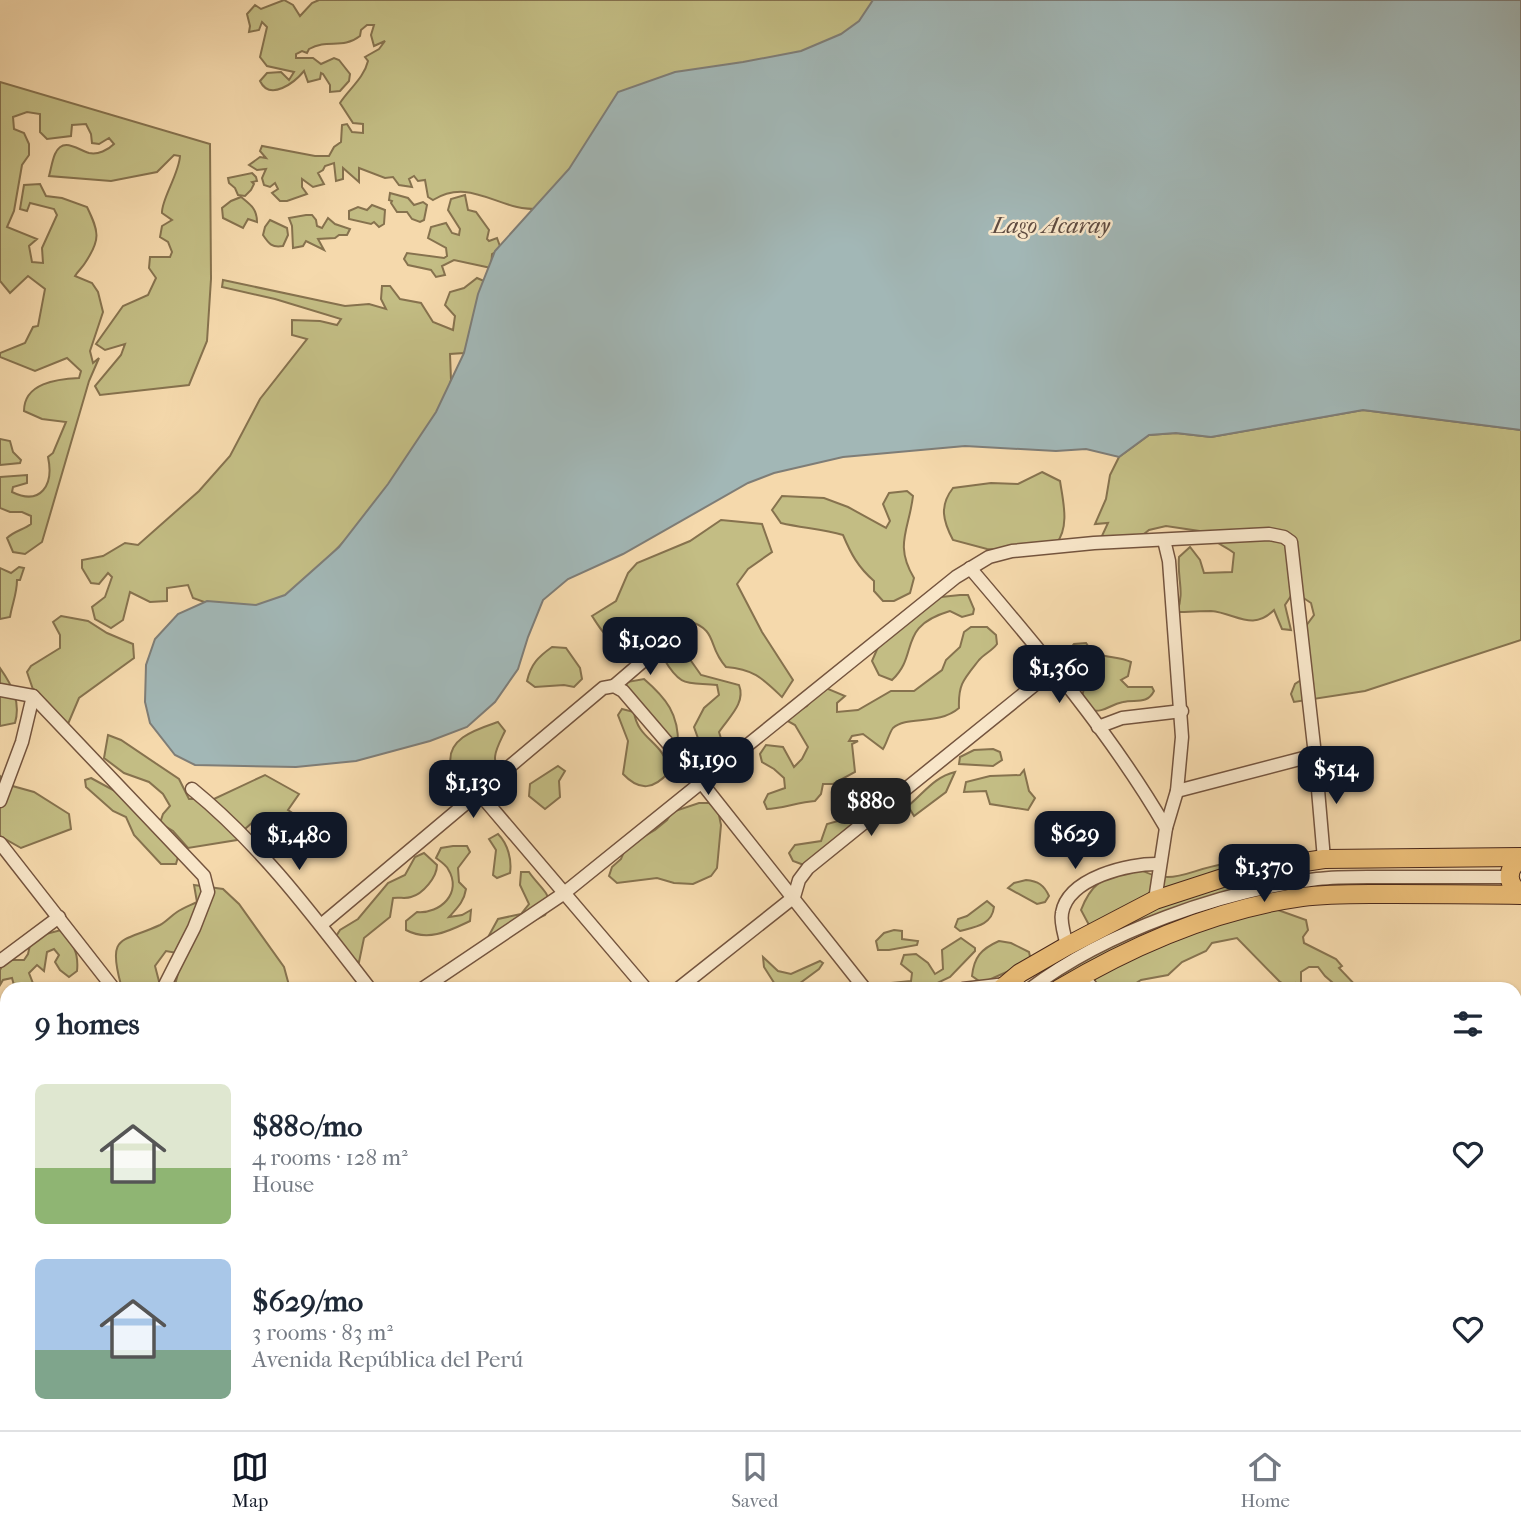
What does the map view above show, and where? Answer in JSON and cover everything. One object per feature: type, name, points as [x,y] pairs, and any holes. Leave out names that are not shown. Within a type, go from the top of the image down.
[{"type":"highway","points":[[1009,982],[1067,946],[1155,900],[1241,873],[1324,859],[1521,858]]},
{"type":"highway","points":[[1521,858],[1512,866],[1509,877],[1513,888],[1521,894]]},
{"type":"highway","points":[[1088,982],[1162,936],[1245,908],[1303,897],[1342,894],[1521,894]]},
{"type":"street","points":[[432,982],[563,894],[933,594],[989,557],[1012,551],[1094,543],[1269,534],[1284,537],[1291,542],[1324,859]]},
{"type":"street","points":[[1155,900],[1166,828],[1177,791],[1182,737],[1169,561],[1164,540]]},
{"type":"street","points":[[971,568],[1098,727],[1147,796],[1166,828]]},
{"type":"street","points":[[321,925],[603,688],[614,686],[664,643]]},
{"type":"street","points":[[687,982],[794,897],[799,880],[808,868],[1053,670]]},
{"type":"street","points":[[614,686],[623,691],[701,782],[860,982]]},
{"type":"street","points":[[0,690],[33,696],[204,876],[208,892],[194,928],[167,982]]},
{"type":"street","points":[[0,801],[22,742],[33,696]]},
{"type":"street","points":[[1098,727],[1132,716],[1182,711]]},
{"type":"street","points":[[1177,791],[1315,755]]},
{"type":"street","points":[[192,789],[238,830],[297,895],[365,982]]},
{"type":"street","points":[[478,793],[640,982]]},
{"type":"street","points":[[0,844],[109,982]]},
{"type":"street","points":[[1067,946],[1061,916],[1065,904],[1075,892],[1091,880],[1115,869],[1159,864]]},
{"type":"street","points":[[1041,982],[1083,956],[1121,937],[1220,898],[1259,888],[1320,878],[1509,877]]},
{"type":"street","points":[[0,961],[59,916]]},
{"type":"shaded area","points":[[284,0],[293,5],[300,16],[312,3],[319,0],[877,0],[868,17],[831,45],[556,210],[517,207],[465,192],[455,192],[433,200],[428,197],[425,180],[418,181],[414,176],[409,179],[412,187],[399,185],[393,177],[385,178],[359,168],[359,182],[343,168],[343,179],[336,181],[334,163],[325,166],[318,173],[324,184],[313,187],[302,179],[302,187],[307,194],[280,201],[272,193],[278,189],[275,183],[270,187],[264,185],[262,178],[266,169],[257,170],[249,165],[260,157],[266,158],[260,151],[262,146],[329,156],[341,142],[342,125],[347,124],[352,132],[363,133],[363,124],[353,123],[340,103],[363,73],[368,61],[365,57],[379,49],[385,41],[374,46],[371,35],[374,25],[367,25],[361,30],[360,36],[353,40],[322,44],[309,49],[307,53],[302,51],[296,54],[296,58],[313,58],[321,64],[334,58],[339,60],[350,74],[349,81],[340,91],[330,92],[330,85],[321,73],[320,79],[308,82],[304,71],[289,85],[270,90],[260,81],[267,73],[281,72],[289,80],[294,72],[267,66],[260,57],[267,27],[262,22],[259,30],[249,32],[247,14],[255,5],[261,9]]},
{"type":"shaded area","points":[[0,82],[210,144],[211,279],[207,341],[189,385],[100,395],[95,386],[121,355],[125,344],[105,350],[96,344],[123,306],[148,295],[156,278],[149,268],[150,257],[170,257],[172,252],[168,242],[160,237],[162,226],[172,220],[162,213],[162,208],[180,156],[174,155],[157,172],[111,181],[49,176],[55,154],[62,146],[92,153],[103,152],[114,144],[109,138],[99,144],[92,143],[86,124],[72,125],[71,136],[47,139],[40,132],[40,114],[27,112],[13,117],[14,129],[24,133],[29,144],[29,155],[22,165],[14,211],[7,227],[37,239],[29,246],[32,262],[43,263],[42,248],[57,215],[54,209],[30,203],[27,211],[20,209],[24,185],[40,184],[46,196],[62,198],[87,207],[96,229],[96,241],[75,276],[92,283],[98,292],[103,312],[90,351],[93,363],[99,358],[89,381],[42,542],[25,554],[13,552],[7,538],[31,524],[31,516],[0,508],[0,477],[27,475],[27,483],[13,487],[12,492],[22,496],[38,494],[43,490],[49,476],[48,457],[53,453],[66,422],[42,419],[24,411],[25,402],[30,394],[43,384],[79,378],[81,371],[67,358],[35,371],[0,357],[0,353],[25,343],[33,327],[38,326],[45,289],[28,276],[10,293],[0,281]]},
{"type":"shaded area","points":[[252,173],[257,181],[252,182],[254,184],[251,190],[245,196],[238,195],[228,178]]},
{"type":"shaded area","points":[[390,193],[408,198],[414,205],[423,202],[427,205],[424,220],[420,222],[412,219],[407,212],[397,212],[389,200]]},
{"type":"shaded area","points":[[465,195],[468,210],[476,212],[489,230],[487,239],[489,241],[497,238],[501,249],[492,254],[491,268],[454,260],[442,266],[445,275],[436,277],[431,270],[408,265],[404,259],[407,253],[444,258],[447,256],[446,248],[428,238],[431,227],[446,223],[452,233],[459,235],[460,229],[448,210],[451,199]]},
{"type":"shaded area","points":[[241,197],[253,208],[257,218],[257,222],[248,219],[243,228],[223,218],[222,208]]},
{"type":"shaded area","points":[[372,205],[385,210],[384,224],[379,227],[374,222],[371,224],[349,219],[349,211],[358,207],[367,210]]},
{"type":"shaded area","points":[[312,215],[317,226],[322,228],[328,218],[335,224],[350,229],[347,235],[318,239],[324,250],[306,241],[303,246],[293,248],[289,218]]},
{"type":"shaded area","points":[[270,220],[287,228],[288,235],[283,246],[271,245],[263,235]]},
{"type":"shaded area","points":[[477,278],[491,284],[464,353],[450,354],[451,380],[443,413],[421,461],[285,603],[221,608],[193,598],[188,585],[167,588],[167,601],[150,602],[130,592],[123,620],[111,628],[95,619],[92,607],[105,597],[112,577],[108,573],[99,584],[91,583],[82,568],[82,560],[103,556],[125,543],[138,545],[199,491],[230,456],[260,399],[307,339],[292,335],[292,320],[337,325],[341,319],[275,299],[222,287],[223,280],[345,306],[369,304],[386,309],[381,299],[382,286],[390,286],[400,299],[421,303],[433,322],[453,330],[455,316],[445,305],[450,292],[464,288]]},
{"type":"shaded area","points":[[1363,410],[1521,430],[1521,640],[1365,691],[1294,702],[1291,694],[1295,684],[1301,680],[1303,630],[1314,615],[1311,603],[1299,595],[1291,596],[1285,605],[1291,630],[1282,629],[1274,610],[1258,620],[1251,621],[1220,612],[1177,612],[1181,592],[1179,557],[1190,547],[1200,560],[1204,573],[1232,572],[1234,553],[1206,532],[1166,526],[1149,530],[1139,538],[1101,538],[1108,523],[1095,524],[1106,499],[1110,475],[1119,457],[1149,435],[1176,433],[1211,437]]},
{"type":"shaded area","points":[[0,439],[10,441],[13,452],[21,460],[20,463],[0,465]]},
{"type":"shaded area","points":[[1042,472],[1060,481],[1064,522],[1056,544],[1004,550],[987,549],[953,540],[947,526],[944,507],[953,488],[991,483],[1018,484]]},
{"type":"shaded area","points":[[907,491],[913,496],[904,547],[914,578],[910,593],[894,601],[883,601],[874,591],[874,581],[856,560],[843,535],[781,523],[772,510],[782,496],[824,498],[848,507],[886,528],[890,521],[883,504],[889,493]]},
{"type":"shaded area","points":[[721,520],[762,524],[772,552],[748,569],[737,584],[762,632],[793,680],[782,697],[757,676],[744,670],[726,667],[709,634],[697,624],[687,620],[651,638],[622,643],[607,636],[592,616],[616,601],[628,573],[637,563],[690,541]]},
{"type":"shaded area","points":[[19,567],[24,568],[20,580],[17,580],[10,617],[0,619],[0,568],[11,573]]},
{"type":"shaded area","points":[[968,595],[974,609],[973,614],[962,617],[950,611],[933,617],[915,633],[905,660],[892,680],[879,675],[872,661],[885,631],[941,597]]},
{"type":"shaded area","points":[[61,616],[88,621],[133,644],[134,658],[79,698],[68,724],[38,704],[27,672],[31,666],[60,648],[60,635],[53,622]]},
{"type":"shaded area","points":[[971,627],[987,627],[996,635],[997,644],[979,660],[966,677],[961,687],[959,708],[942,717],[899,724],[893,728],[883,749],[863,734],[852,736],[849,741],[858,741],[852,744],[855,772],[833,784],[823,784],[821,794],[815,801],[767,809],[764,802],[768,794],[785,788],[784,778],[762,762],[760,754],[766,745],[783,747],[794,767],[808,747],[795,725],[784,719],[807,706],[815,694],[826,688],[845,696],[837,703],[837,712],[858,710],[891,691],[914,691],[942,670],[946,660],[960,647],[964,632]]},
{"type":"shaded area","points":[[1086,643],[1090,649],[1101,655],[1131,662],[1128,676],[1121,680],[1128,687],[1152,687],[1154,691],[1151,695],[1144,700],[1118,703],[1103,710],[1089,710],[1082,696],[1084,689],[1093,683],[1089,679],[1072,678],[1074,669],[1068,660],[1068,651],[1074,644]]},
{"type":"shaded area","points":[[552,647],[566,648],[580,668],[582,679],[574,687],[535,687],[527,681],[536,661]]},
{"type":"shaded area","points":[[670,650],[689,658],[701,675],[739,685],[741,692],[738,704],[719,732],[723,745],[722,755],[704,755],[694,727],[704,708],[719,695],[717,685],[680,679],[664,659]]},
{"type":"shaded area","points":[[0,668],[12,687],[17,715],[15,723],[0,726]]},
{"type":"shaded area","points":[[644,679],[670,708],[676,724],[678,745],[667,738],[660,724],[650,714],[624,697],[627,682]]},
{"type":"shaded area","points":[[622,709],[634,712],[636,722],[667,762],[669,772],[652,785],[635,784],[623,774],[628,741],[618,715]]},
{"type":"shaded area","points":[[498,722],[505,731],[495,754],[500,779],[495,787],[480,790],[462,785],[451,766],[453,748],[465,736]]},
{"type":"shaded area","points":[[108,735],[121,740],[179,779],[189,799],[214,799],[265,775],[299,794],[288,810],[297,816],[300,814],[306,822],[305,831],[289,837],[276,836],[261,815],[237,840],[188,848],[173,831],[160,823],[170,806],[163,794],[149,782],[124,773],[104,758]]},
{"type":"shaded area","points":[[993,749],[1000,752],[1002,760],[993,766],[959,764],[960,757],[974,750]]},
{"type":"shaded area","points":[[558,766],[565,771],[559,781],[560,797],[545,809],[529,796],[530,784]]},
{"type":"shaded area","points":[[1024,770],[1029,791],[1035,798],[1028,810],[990,804],[986,791],[964,792],[966,782],[990,776],[1020,775]]},
{"type":"shaded area","points":[[955,772],[946,792],[914,816],[908,806],[935,782]]},
{"type":"shaded area","points":[[0,776],[9,785],[34,792],[69,814],[71,829],[21,848],[0,836]]},
{"type":"shaded area","points":[[91,778],[115,791],[178,857],[176,864],[161,864],[134,835],[126,817],[113,811],[86,787],[85,780]]},
{"type":"shaded area","points":[[699,803],[709,803],[718,810],[721,825],[717,868],[711,876],[693,884],[674,883],[657,878],[617,883],[609,876],[626,847],[655,830],[672,812]]},
{"type":"shaded area","points":[[838,821],[858,824],[804,865],[793,861],[789,853],[795,845],[821,841],[827,824]]},
{"type":"shaded area","points":[[498,834],[507,847],[510,873],[497,878],[493,875],[496,850],[489,839]]},
{"type":"shaded area","points":[[467,846],[470,852],[458,868],[459,882],[466,889],[465,894],[449,917],[471,910],[470,921],[430,935],[406,930],[406,921],[417,912],[426,912],[441,906],[451,894],[452,878],[447,868],[436,858],[441,848]]},
{"type":"shaded area","points":[[424,853],[437,865],[432,880],[416,895],[393,898],[390,917],[364,938],[359,962],[348,960],[335,938],[340,930],[358,919],[388,883],[405,875],[415,857]]},
{"type":"shaded area","points":[[1225,864],[1243,871],[1243,880],[1235,890],[1214,903],[1223,910],[1278,910],[1306,920],[1308,930],[1303,937],[1304,943],[1336,959],[1342,966],[1339,968],[1352,982],[1332,982],[1318,967],[1309,967],[1301,972],[1301,982],[1280,982],[1237,938],[1212,943],[1206,951],[1182,962],[1168,975],[1138,982],[1051,982],[1096,938],[1081,910],[1090,892],[1102,881],[1135,867],[1160,877],[1170,877]]},
{"type":"shaded area","points":[[521,872],[529,872],[545,892],[551,905],[545,915],[512,931],[500,944],[489,945],[487,939],[498,919],[521,914],[529,904],[520,885]]},
{"type":"shaded area","points":[[1026,880],[1040,884],[1045,889],[1049,896],[1045,902],[1037,904],[1008,888],[1014,883]]},
{"type":"shaded area","points":[[194,885],[223,889],[239,904],[284,967],[288,982],[176,982],[183,954],[166,951],[155,966],[159,982],[120,982],[116,957],[121,943],[160,925],[197,902]]},
{"type":"shaded area","points":[[987,901],[994,907],[990,918],[977,926],[960,931],[955,927],[958,919],[967,916]]},
{"type":"shaded area","points":[[61,930],[74,949],[77,971],[69,977],[60,970],[55,962],[59,955],[54,949],[47,952],[44,971],[37,965],[29,973],[32,982],[13,982],[12,978],[0,982],[0,970],[5,960],[24,960],[30,945],[42,935]]},
{"type":"shaded area","points":[[902,931],[902,939],[918,941],[917,945],[878,950],[876,941],[884,933]]},
{"type":"shaded area","points":[[961,938],[975,948],[950,977],[940,982],[901,982],[911,981],[912,973],[901,964],[904,955],[916,954],[928,963],[935,974],[943,969],[942,950]]},
{"type":"shaded area","points":[[999,941],[1011,943],[1029,952],[1031,961],[981,982],[972,976],[977,959],[987,947]]},
{"type":"shaded area","points":[[763,957],[778,971],[791,974],[820,961],[823,963],[801,982],[774,982],[764,967]]},
{"type":"water","name":"Lago Acaray","points":[[873,0],[1521,0],[1521,430],[1363,410],[1211,437],[1176,433],[1149,435],[1119,457],[1086,449],[1056,451],[965,446],[843,457],[774,473],[748,483],[623,554],[568,579],[543,600],[518,669],[495,702],[467,727],[430,741],[356,761],[296,767],[195,765],[175,755],[150,723],[145,702],[146,665],[155,639],[178,614],[207,601],[256,605],[285,595],[339,547],[388,484],[436,412],[464,353],[478,294],[495,251],[569,169],[618,92],[675,72],[801,51],[841,34],[859,21]]}]
